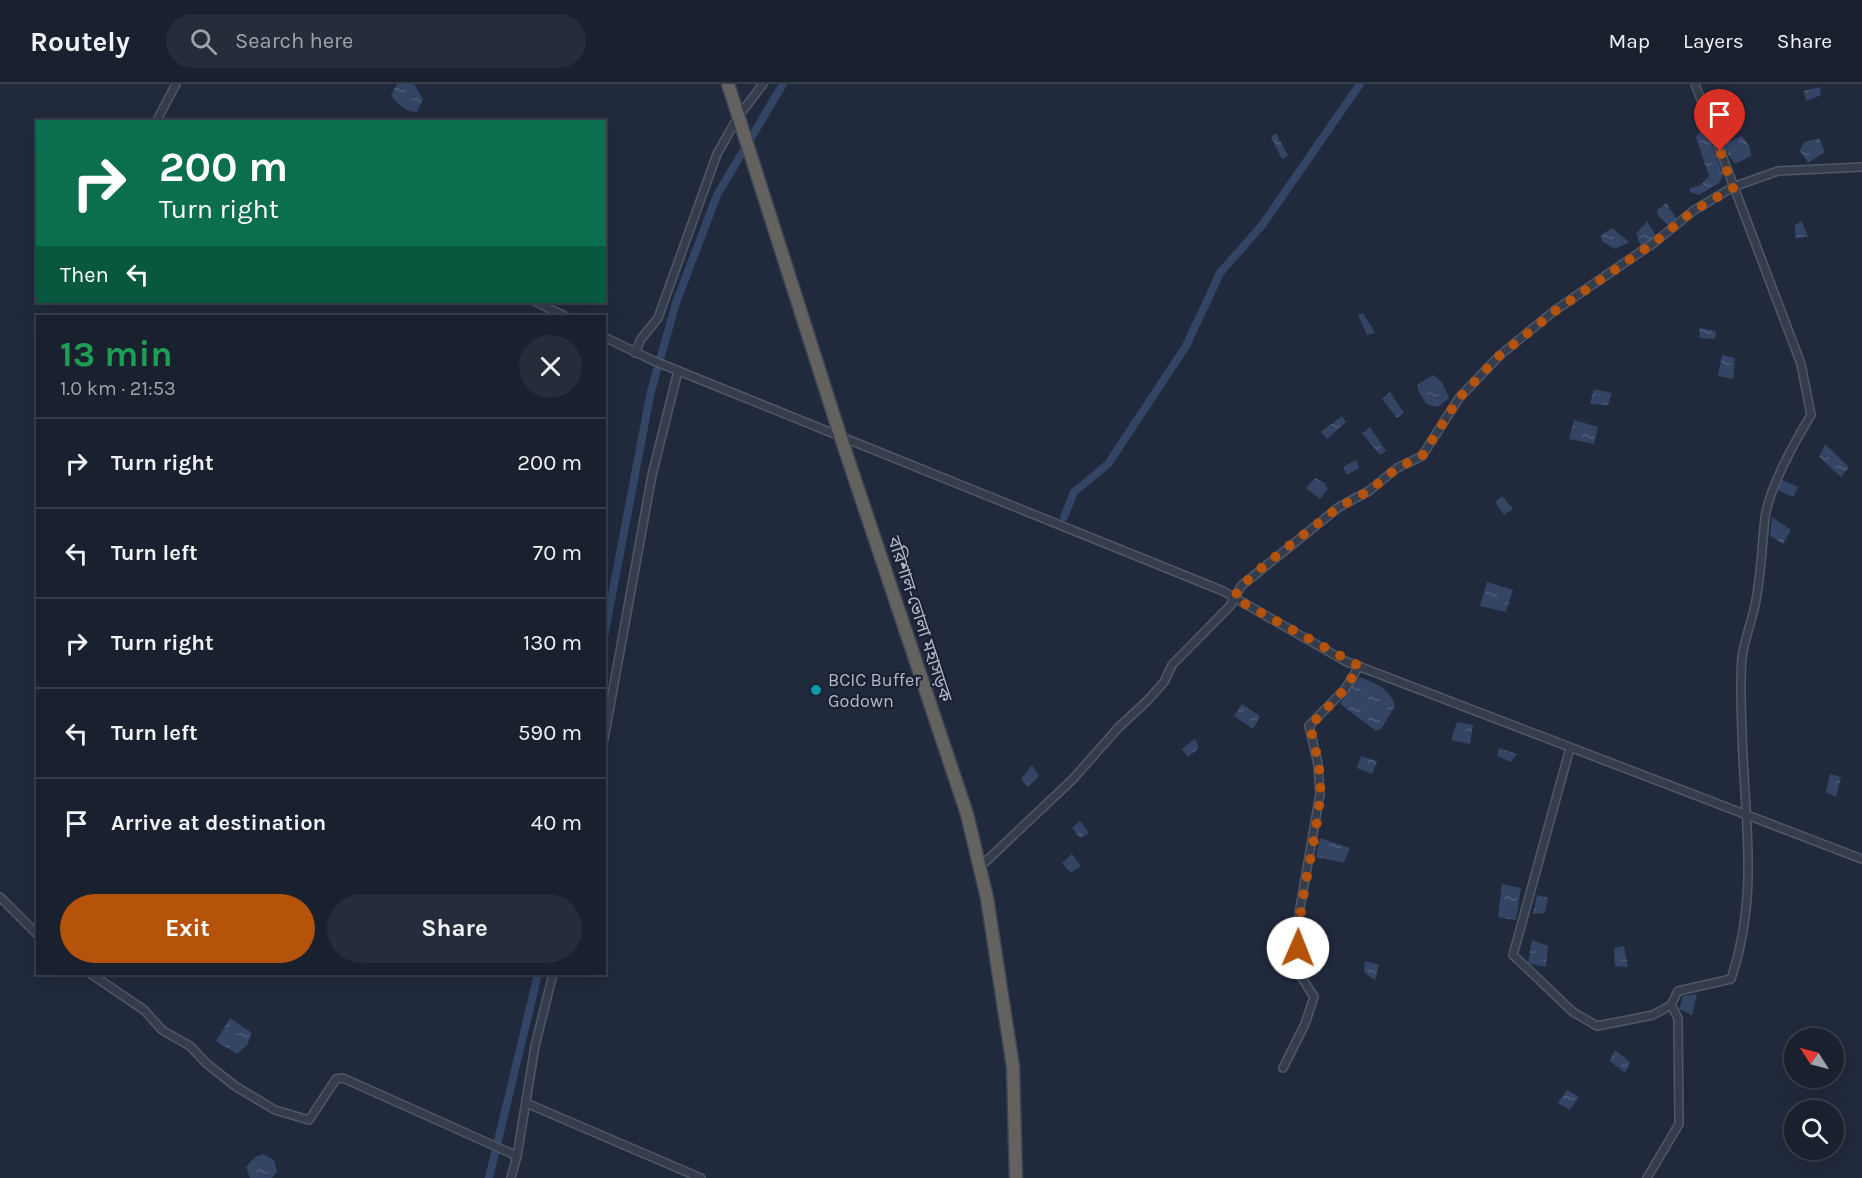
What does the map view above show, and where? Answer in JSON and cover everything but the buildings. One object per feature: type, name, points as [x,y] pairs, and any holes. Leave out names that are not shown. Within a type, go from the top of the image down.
[{"type":"highway","name":"বরিশাল-ভোলা মহাসড়ক","points":[[728,84],[840,435],[967,814],[980,867],[1013,1067],[1016,1178]]},
{"type":"street","points":[[157,120],[176,84]]},
{"type":"street","points":[[635,353],[658,318],[717,154],[763,84]]},
{"type":"street","points":[[1570,748],[1513,955],[1573,1012],[1597,1026],[1653,1015],[1671,1005],[1678,991],[1731,979],[1747,918],[1751,868],[1746,814],[1742,656],[1753,623],[1763,558],[1765,516],[1790,449],[1811,415],[1801,364],[1695,84]]},
{"type":"street","points":[[980,867],[1073,779],[1118,728],[1148,700],[1164,682],[1172,665],[1234,598],[1241,586],[1339,507],[1369,491],[1397,468],[1422,456],[1459,398],[1499,356],[1554,312],[1655,242],[1693,211],[1733,188],[1778,171],[1862,167]]},
{"type":"street","points":[[538,303],[563,315]]},
{"type":"street","points":[[606,338],[654,361],[840,435],[1234,598],[1359,666],[1862,859]]},
{"type":"street","points":[[606,728],[652,475],[675,369]]},
{"type":"street","points":[[1283,1068],[1305,1024],[1314,997],[1301,976],[1298,948],[1299,914],[1320,794],[1318,764],[1310,726],[1345,689],[1359,666]]},
{"type":"street","points":[[0,897],[36,933]]},
{"type":"street","points":[[92,975],[144,1010],[162,1030],[190,1046],[218,1074],[275,1110],[309,1120],[336,1079],[343,1078],[517,1156]]},
{"type":"street","points":[[511,1178],[517,1156],[535,1046],[554,975]]},
{"type":"street","points":[[1647,1178],[1679,1124],[1678,1018],[1671,1005]]},
{"type":"street","points":[[525,1103],[701,1178]]},
{"type":"water","points":[[397,84],[414,84],[423,99],[417,112],[405,109],[393,98],[391,95]]},
{"type":"water","points":[[1820,87],[1821,95],[1806,101],[1804,91]]},
{"type":"water","points":[[1705,125],[1723,175],[1719,183],[1699,195],[1690,192],[1690,188],[1701,185],[1709,176],[1696,137]]},
{"type":"water","points":[[1276,133],[1288,156],[1282,159],[1271,137]]},
{"type":"water","points":[[1742,136],[1750,147],[1751,156],[1735,164],[1725,150],[1725,143]]},
{"type":"water","points":[[1819,138],[1825,152],[1808,163],[1800,151],[1804,142]]},
{"type":"water","points":[[1666,203],[1677,219],[1669,226],[1658,216],[1657,210]]},
{"type":"water","points":[[1647,221],[1656,236],[1641,247],[1636,234]]},
{"type":"water","points":[[1802,221],[1808,237],[1795,238],[1795,225]]},
{"type":"water","points":[[1612,228],[1629,242],[1615,249],[1602,241],[1601,235]]},
{"type":"water","points":[[1363,313],[1375,333],[1367,335],[1358,315]]},
{"type":"water","points":[[1699,328],[1716,331],[1715,339],[1700,338]]},
{"type":"water","points":[[1722,355],[1735,358],[1733,379],[1718,376]]},
{"type":"water","points":[[1433,375],[1442,382],[1449,398],[1438,407],[1426,404],[1418,390],[1418,384]]},
{"type":"water","points":[[1594,389],[1612,393],[1608,405],[1590,404]]},
{"type":"water","points":[[1390,392],[1404,413],[1397,418],[1382,399]]},
{"type":"water","points":[[1342,416],[1346,422],[1327,439],[1321,432]]},
{"type":"water","points":[[1574,420],[1598,427],[1594,444],[1569,439]]},
{"type":"water","points":[[1370,427],[1386,451],[1380,455],[1362,433]]},
{"type":"water","points":[[1825,444],[1849,467],[1841,477],[1819,457]]},
{"type":"water","points":[[1356,460],[1359,468],[1347,475],[1343,467]]},
{"type":"water","points":[[1315,478],[1324,482],[1328,489],[1320,499],[1306,488]]},
{"type":"water","points":[[1782,480],[1798,487],[1793,497],[1778,490]]},
{"type":"water","points":[[1502,496],[1513,509],[1504,515],[1495,502]]},
{"type":"water","points":[[1772,517],[1791,530],[1783,544],[1770,536]]},
{"type":"water","points":[[1487,582],[1513,590],[1506,612],[1480,606]]},
{"type":"water","points":[[1358,677],[1381,687],[1390,695],[1395,706],[1381,729],[1376,731],[1340,704]]},
{"type":"water","points":[[1242,704],[1260,716],[1253,729],[1234,716]]},
{"type":"water","points":[[1457,722],[1473,725],[1470,744],[1451,740]]},
{"type":"water","points":[[1195,739],[1199,748],[1188,757],[1182,749]]},
{"type":"water","points":[[1499,748],[1517,754],[1511,762],[1497,756]]},
{"type":"water","points":[[1361,756],[1377,761],[1372,774],[1357,768]]},
{"type":"water","points":[[1032,765],[1039,776],[1028,787],[1021,779]]},
{"type":"water","points":[[1830,774],[1841,777],[1836,797],[1826,792]]},
{"type":"water","points":[[1080,821],[1089,833],[1080,838],[1072,828]]},
{"type":"water","points":[[1320,838],[1350,848],[1344,863],[1316,857]]},
{"type":"water","points":[[1072,854],[1081,866],[1071,873],[1062,863]]},
{"type":"water","points":[[1502,884],[1521,888],[1516,920],[1498,917]]},
{"type":"water","points":[[1537,895],[1548,898],[1545,913],[1533,914]]},
{"type":"water","points":[[1532,940],[1548,946],[1546,967],[1528,963]]},
{"type":"water","points":[[1624,946],[1628,967],[1615,966],[1614,948]]},
{"type":"water","points":[[1365,961],[1379,965],[1375,980],[1364,972]]},
{"type":"water","points":[[1697,994],[1692,1015],[1679,1009],[1683,996]]},
{"type":"water","points":[[230,1018],[252,1033],[247,1045],[237,1054],[216,1041]]},
{"type":"water","points":[[1615,1050],[1630,1062],[1625,1073],[1610,1061]]},
{"type":"water","points":[[1567,1090],[1579,1097],[1570,1110],[1558,1103]]},
{"type":"water","points":[[263,1154],[274,1160],[277,1171],[272,1178],[250,1178],[246,1167],[255,1157]]},
{"type":"waterway","points":[[606,627],[651,391],[676,303],[717,195],[783,84]]},
{"type":"waterway","points":[[1064,517],[1074,492],[1108,464],[1186,346],[1220,273],[1263,224],[1360,84]]},
{"type":"waterway","points":[[489,1178],[538,975]]},
{"type":"place","name":"BCIC Buffer Godown","points":[[816,690]]},
{"type":"route","points":[[1298,948],[1299,914],[1320,794],[1318,764],[1310,726],[1345,689],[1359,666],[1345,661],[1234,598],[1241,586],[1266,564],[1339,507],[1369,491],[1397,468],[1422,456],[1459,398],[1499,356],[1554,312],[1655,242],[1693,211],[1733,188],[1720,151]]}]
